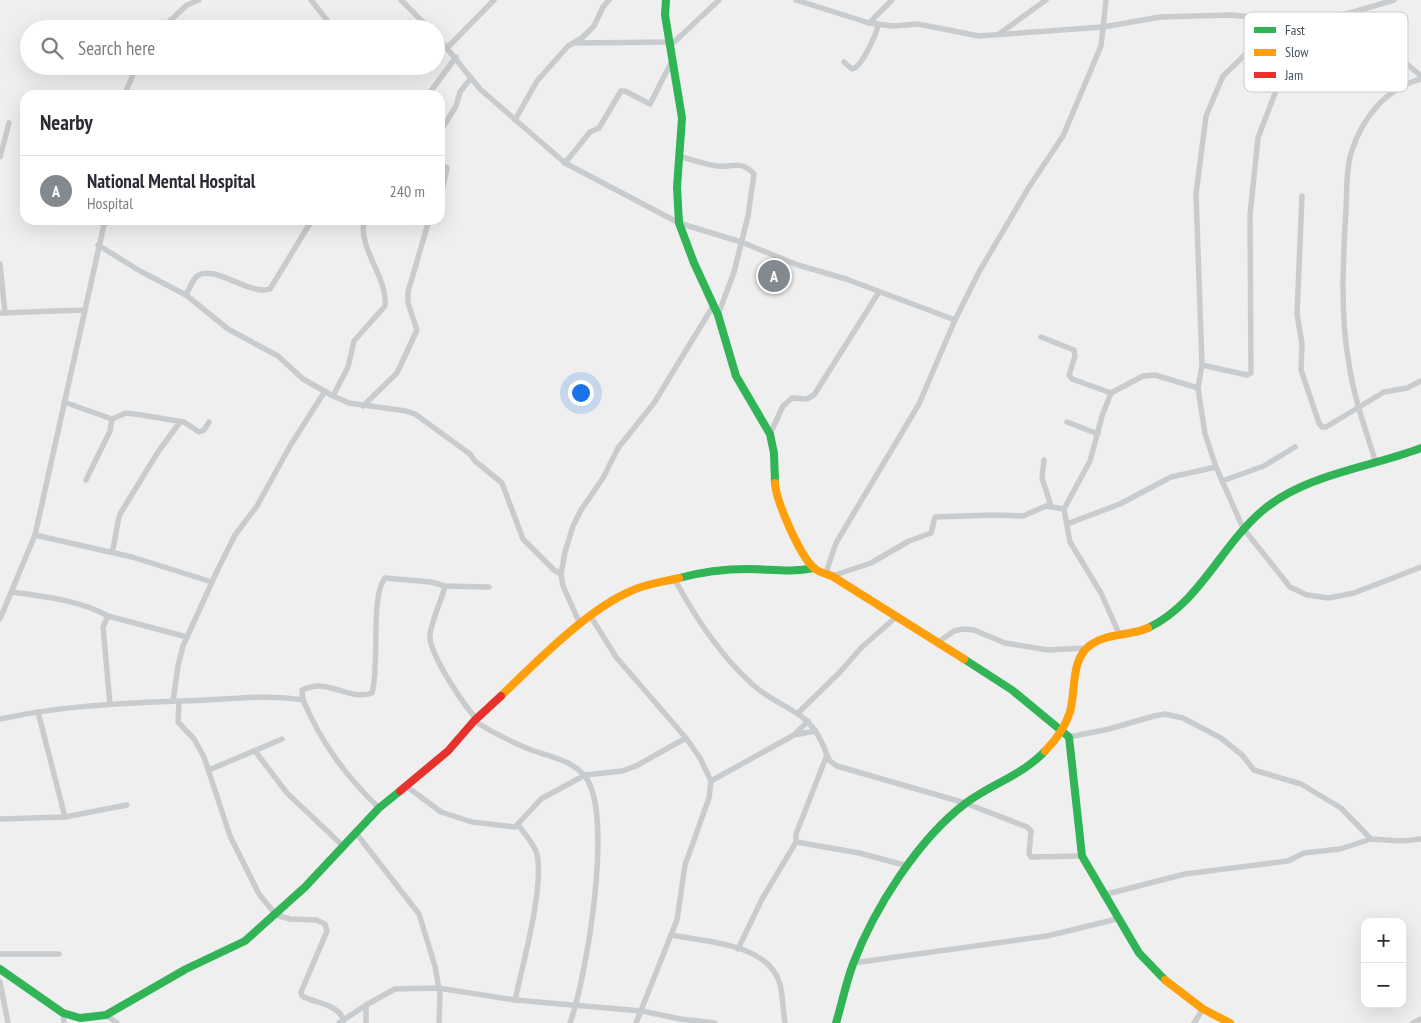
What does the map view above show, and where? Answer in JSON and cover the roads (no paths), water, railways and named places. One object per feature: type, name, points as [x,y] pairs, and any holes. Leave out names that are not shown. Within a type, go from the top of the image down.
[{"type":"street","points":[[171,20],[187,5],[200,0]]},
{"type":"street","points":[[310,0],[327,20]]},
{"type":"street","points":[[401,0],[421,20]]},
{"type":"street","points":[[448,47],[494,0]]},
{"type":"street","points":[[515,120],[537,81],[568,46],[594,26],[603,7],[609,0]]},
{"type":"street","points":[[666,0],[666,16],[682,118],[677,187],[679,223],[694,263],[718,315],[736,376],[770,434],[774,453],[776,495],[796,538],[814,568]]},
{"type":"street","points":[[574,43],[671,44],[719,0]]},
{"type":"street","points":[[796,0],[869,23],[893,26],[918,24],[980,36],[1103,27],[1160,18],[1244,16]]},
{"type":"street","points":[[869,23],[892,0]]},
{"type":"street","points":[[999,34],[1046,0]]},
{"type":"street","points":[[829,574],[836,543],[919,404],[955,320],[979,272],[1028,188],[1063,136],[1101,46],[1106,0]]},
{"type":"street","points":[[1353,12],[1394,0]]},
{"type":"street","points":[[844,62],[852,69],[858,66],[875,36],[878,24]]},
{"type":"street","points":[[445,44],[471,78],[515,120],[565,163],[679,223],[699,227],[798,266],[846,279],[955,320]]},
{"type":"street","points":[[445,72],[456,57]]},
{"type":"street","points":[[1244,57],[1223,76],[1206,116],[1196,194],[1202,365],[1198,388],[1205,434],[1216,467],[1244,528],[1290,587],[1307,595],[1328,598],[1354,593],[1421,567]]},
{"type":"street","points":[[565,163],[590,132],[599,128],[621,91],[626,91],[650,104],[673,59]]},
{"type":"street","points":[[1408,66],[1421,78],[1408,84]]},
{"type":"street","points":[[126,90],[134,75]]},
{"type":"street","points":[[432,90],[443,75]]},
{"type":"street","points":[[445,124],[456,106],[460,92],[471,78]]},
{"type":"street","points":[[1202,365],[1248,376],[1251,373],[1250,215],[1258,138],[1275,92]]},
{"type":"street","points":[[1376,463],[1349,367],[1344,322],[1344,256],[1348,167],[1356,142],[1377,105],[1390,92]]},
{"type":"street","points":[[0,157],[8,123]]},
{"type":"street","points":[[679,156],[716,166],[734,164],[750,170],[754,174],[748,205],[748,216],[732,280],[718,315]]},
{"type":"street","points":[[1302,196],[1296,314],[1302,344],[1301,370],[1318,423],[1322,427],[1326,427],[1384,392],[1407,388],[1421,381]]},
{"type":"street","points":[[0,619],[13,592],[35,535],[104,225]]},
{"type":"street","points":[[186,294],[196,278],[203,274],[218,275],[256,290],[270,288],[309,225]]},
{"type":"street","points":[[333,396],[348,367],[354,341],[385,306],[384,294],[365,239],[364,225]]},
{"type":"street","points":[[363,406],[398,373],[417,330],[408,303],[408,292],[428,225]]},
{"type":"street","points":[[98,245],[140,271],[186,294],[228,329],[278,356],[303,379],[333,396],[363,406],[406,411],[415,414],[470,454],[475,461],[502,482],[523,539],[554,570],[561,574]]},
{"type":"street","points":[[0,264],[2,313],[85,310]]},
{"type":"street","points":[[770,434],[783,406],[792,398],[807,398],[814,395],[879,292]]},
{"type":"street","points":[[580,624],[563,586],[561,574],[567,544],[581,510],[602,478],[618,448],[654,403],[713,306]]},
{"type":"street","points":[[1041,337],[1074,350],[1075,356],[1069,375],[1072,379],[1112,393]]},
{"type":"street","points":[[1120,636],[1101,593],[1070,542],[1064,509],[1084,475],[1106,403],[1112,393],[1143,376],[1155,375],[1198,388]]},
{"type":"street","points":[[325,391],[290,446],[257,506],[235,535],[212,582],[187,637],[178,666],[176,701],[178,722],[194,739],[209,770],[239,856],[260,894],[276,915],[290,919],[316,920],[325,924],[328,931],[301,992],[302,996],[336,1008],[342,1021],[395,989],[438,988],[515,1000],[642,1011],[680,1019],[716,1023]]},
{"type":"street","points":[[64,402],[112,419],[126,414],[134,414],[180,422],[200,432],[204,430],[209,422]]},
{"type":"street","points":[[86,480],[110,431],[112,419]]},
{"type":"street","points":[[112,552],[119,528],[117,523],[120,514],[158,452],[180,422]]},
{"type":"street","points":[[1067,422],[1098,434]]},
{"type":"street","points":[[1222,481],[1264,466],[1295,447]]},
{"type":"street","points":[[836,1023],[854,963],[871,926],[908,866],[930,837],[965,803],[1026,768],[1038,759],[1061,733],[1070,708],[1076,670],[1086,648],[1095,642],[1137,632],[1170,615],[1192,596],[1244,528],[1264,509],[1285,496],[1316,483],[1421,448]]},
{"type":"street","points":[[1044,460],[1042,478],[1052,506]]},
{"type":"street","points":[[1067,524],[1120,504],[1171,477],[1216,467]]},
{"type":"street","points":[[829,574],[871,563],[909,541],[931,533],[935,517],[1023,516],[1052,506],[1064,509]]},
{"type":"street","points":[[35,535],[112,552],[212,582]]},
{"type":"street","points":[[0,969],[63,1013],[80,1018],[106,1015],[186,969],[245,941],[276,915],[379,808],[448,751],[517,679],[580,624],[607,603],[632,590],[697,573],[748,569],[796,572],[814,568],[829,574],[1012,690],[1061,733],[1069,737],[1109,729],[1165,714],[1183,718],[1221,738],[1242,755],[1254,770],[1301,784],[1341,808],[1371,839]]},
{"type":"street","points":[[379,808],[352,781],[316,731],[303,700],[302,690],[314,685],[355,694],[367,695],[372,692],[378,601],[382,582],[385,578],[430,582],[445,586],[490,588]]},
{"type":"street","points":[[675,580],[693,614],[751,684],[808,720],[816,730],[830,761],[837,766],[965,803],[1028,827],[1031,832],[1029,854],[1031,857],[1082,856]]},
{"type":"street","points":[[445,586],[430,637],[432,647],[458,696],[476,720],[504,739],[574,765],[585,775],[592,788],[597,806],[598,828],[594,903],[587,958],[577,1005],[570,1023]]},
{"type":"street","points":[[13,592],[68,602],[98,610],[108,616],[187,637]]},
{"type":"street","points":[[108,616],[104,627],[110,704]]},
{"type":"street","points":[[592,616],[616,656],[686,738],[700,758],[711,781],[709,798],[686,865],[677,920],[636,1023]]},
{"type":"street","points":[[798,712],[840,672],[861,648],[896,617]]},
{"type":"street","points":[[938,642],[954,631],[963,629],[974,630],[1005,643],[1048,650],[1086,648]]},
{"type":"street","points":[[0,719],[38,712],[110,704],[254,698],[303,700]]},
{"type":"street","points":[[38,712],[65,817]]},
{"type":"street","points":[[794,735],[808,720]]},
{"type":"street","points":[[711,781],[794,735],[816,730]]},
{"type":"street","points":[[1069,737],[1082,856],[1117,920],[1143,958],[1181,994],[1203,1010],[1230,1023]]},
{"type":"street","points":[[406,786],[441,812],[472,822],[505,827],[518,825],[541,799],[585,775],[622,771],[636,766],[686,738]]},
{"type":"street","points":[[209,770],[282,739]]},
{"type":"street","points":[[255,751],[287,792],[343,846]]},
{"type":"street","points":[[738,949],[762,899],[796,842],[796,834],[827,755]]},
{"type":"street","points":[[0,819],[65,817],[127,805]]},
{"type":"street","points":[[515,1000],[529,932],[537,873],[534,846],[518,825]]},
{"type":"street","points":[[356,833],[419,914],[430,945],[440,995],[439,1023]]},
{"type":"street","points":[[1103,895],[1185,874],[1281,863],[1304,853],[1340,849],[1371,839],[1403,841],[1421,839]]},
{"type":"street","points":[[796,842],[859,853],[908,866]]},
{"type":"street","points":[[854,963],[1047,936],[1117,920]]},
{"type":"street","points":[[672,935],[738,949],[764,960],[780,984],[785,1023]]},
{"type":"street","points":[[0,954],[59,954]]},
{"type":"street","points":[[0,982],[8,1023]]},
{"type":"street","points":[[366,1005],[366,1023]]},
{"type":"street","points":[[1194,1023],[1203,1010]]},
{"type":"street","points":[[63,1013],[64,1023]]},
{"type":"street","points":[[106,1015],[118,1023]]},
{"type":"street","points":[[1412,1023],[1421,1019]]},
{"type":"place","name":"National Mental Hospital","points":[[774,276]]}]
